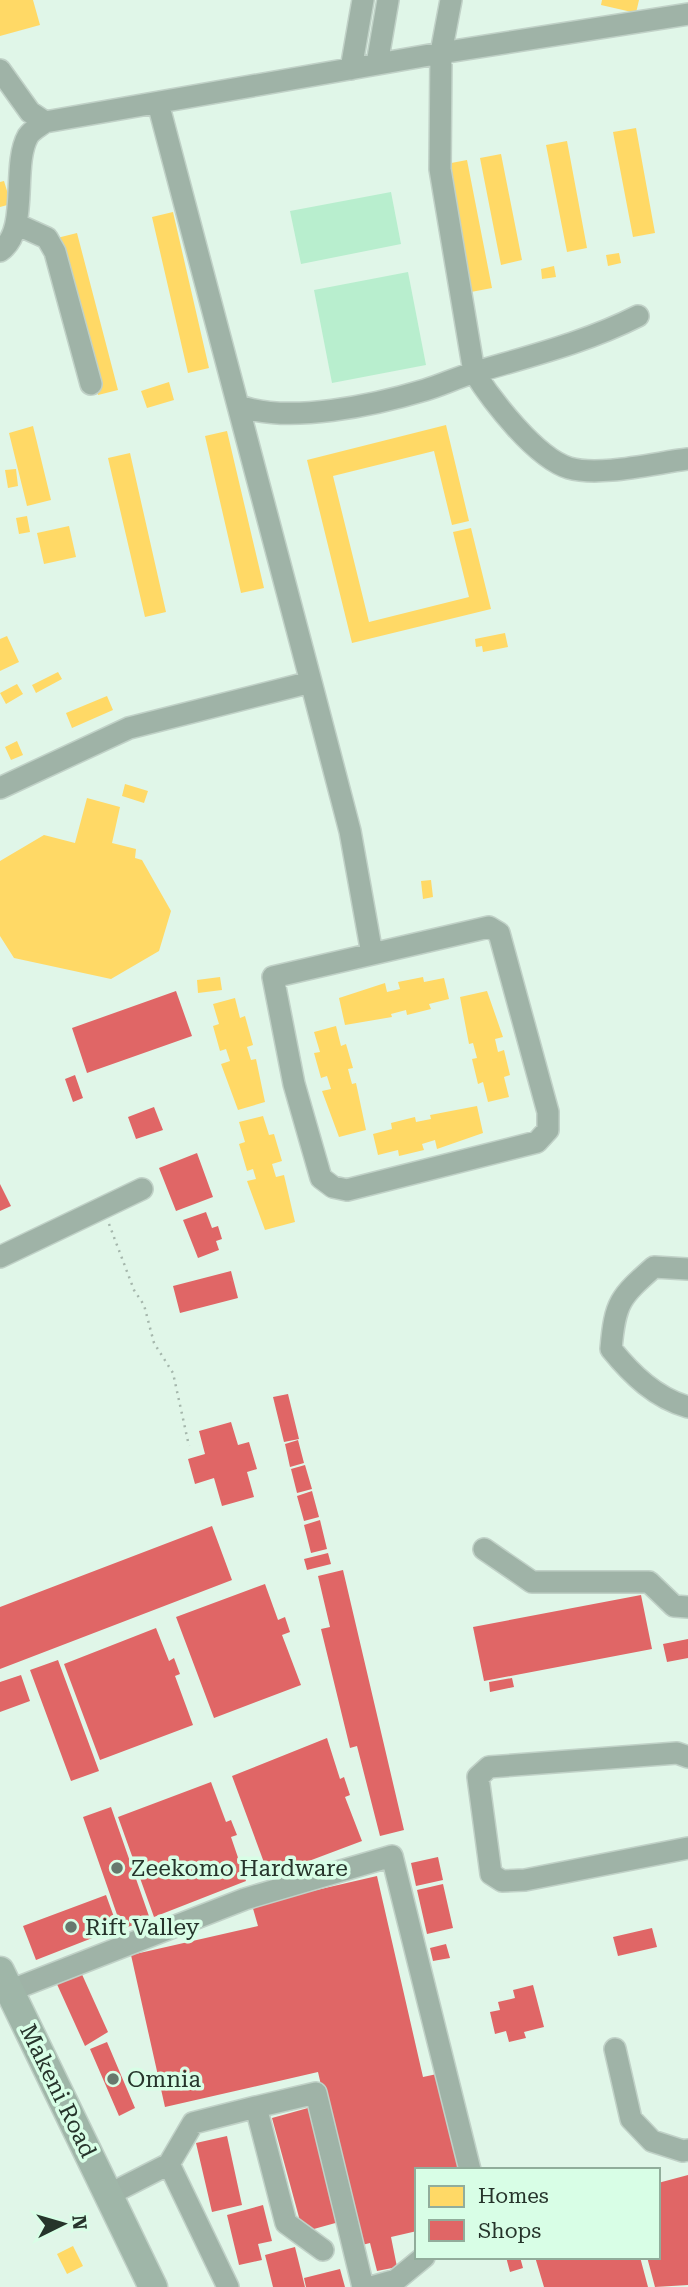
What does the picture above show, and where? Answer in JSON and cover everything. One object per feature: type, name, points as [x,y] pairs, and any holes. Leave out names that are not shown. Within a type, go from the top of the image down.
[{"type":"main road","name":"Makeni Road","points":[[6,1994],[153,2287]]},
{"type":"street","points":[[351,69],[363,0]]},
{"type":"street","points":[[377,64],[388,0]]},
{"type":"street","points":[[452,0],[441,53],[440,169],[474,372],[491,399],[523,437],[568,468],[597,470],[688,459]]},
{"type":"street","points":[[0,251],[5,248],[16,224],[22,156],[29,134],[45,122],[441,53],[688,14]]},
{"type":"street","points":[[0,70],[30,112],[45,122]]},
{"type":"street","points":[[158,103],[350,831],[372,954]]},
{"type":"street","points":[[16,224],[47,238],[55,252],[91,384]]},
{"type":"street","points":[[240,406],[261,413],[349,407],[425,390],[474,372],[535,356],[638,316]]},
{"type":"street","points":[[0,788],[129,728],[311,682]]},
{"type":"street","points":[[489,928],[499,933],[548,1112],[548,1130],[537,1142],[347,1190],[333,1187],[321,1178],[294,1084],[273,977],[372,954],[489,928]]},
{"type":"street","points":[[0,1257],[142,1189]]},
{"type":"street","points":[[688,1269],[654,1267],[624,1293],[613,1323],[611,1349],[628,1371],[667,1401],[688,1407]]},
{"type":"street","points":[[484,1549],[532,1582],[649,1582],[674,1606],[688,1607]]},
{"type":"street","points":[[688,1757],[677,1753],[489,1767],[478,1777],[491,1874],[502,1881],[525,1880],[688,1848]]},
{"type":"street","points":[[6,1994],[245,1899],[392,1856],[470,2168]]},
{"type":"street","points":[[615,2049],[631,2119],[652,2141],[683,2151],[688,2150]]},
{"type":"street","points":[[108,2195],[169,2164],[193,2123],[316,2093],[363,2287]]},
{"type":"street","points":[[256,2107],[286,2223],[323,2250]]},
{"type":"street","points":[[169,2164],[228,2287]]},
{"type":"street","points":[[371,2287],[396,2280],[422,2259]]},
{"type":"path","points":[[101,1208],[114,1234],[134,1290],[144,1305],[154,1343],[173,1373],[189,1447]]},
{"type":"green space","points":[[391,192],[401,244],[301,264],[290,211]]},
{"type":"green space","points":[[408,272],[426,365],[332,383],[314,290]]},
{"type":"building: Homes","points":[[0,0],[33,0],[40,25],[0,36]]},
{"type":"building: Homes","points":[[602,0],[639,0],[636,13],[601,5]]},
{"type":"building: Homes","points":[[636,128],[655,233],[633,237],[613,132]]},
{"type":"building: Homes","points":[[567,141],[587,248],[567,252],[546,145]]},
{"type":"building: Homes","points":[[501,154],[522,260],[501,265],[480,158]]},
{"type":"building: Homes","points":[[467,160],[492,288],[471,292],[446,164]]},
{"type":"building: Homes","points":[[4,181],[11,204],[0,207],[0,182]]},
{"type":"building: Homes","points":[[173,212],[209,368],[188,373],[152,217]]},
{"type":"building: Homes","points":[[77,233],[118,390],[98,395],[57,238]]},
{"type":"building: Homes","points":[[619,253],[621,263],[608,266],[606,255]]},
{"type":"building: Homes","points":[[554,266],[556,277],[542,279],[541,269]]},
{"type":"building: Homes","points":[[169,382],[174,400],[147,408],[141,391]]},
{"type":"building: Homes","points":[[446,425],[469,521],[452,525],[434,451],[333,476],[369,622],[469,597],[453,532],[471,528],[491,609],[352,643],[307,460]]},
{"type":"building: Homes","points":[[33,426],[51,500],[27,506],[9,433]]},
{"type":"building: Homes","points":[[227,431],[264,588],[241,593],[205,436]]},
{"type":"building: Homes","points":[[130,453],[166,612],[145,617],[108,458]]},
{"type":"building: Homes","points":[[16,469],[18,486],[8,488],[5,470]]},
{"type":"building: Homes","points":[[27,516],[30,532],[19,534],[16,518]]},
{"type":"building: Homes","points":[[69,526],[76,557],[44,564],[37,533]]},
{"type":"building: Homes","points":[[505,633],[508,647],[483,652],[482,646],[476,647],[475,639]]},
{"type":"building: Homes","points":[[7,636],[19,662],[0,671],[0,639]]},
{"type":"building: Homes","points":[[58,672],[62,679],[36,693],[32,685]]},
{"type":"building: Homes","points":[[17,684],[23,694],[6,704],[0,693]]},
{"type":"building: Homes","points":[[107,696],[113,710],[72,728],[66,713]]},
{"type":"building: Homes","points":[[17,741],[23,755],[11,760],[5,747]]},
{"type":"building: Homes","points":[[125,784],[148,791],[144,803],[122,796]]},
{"type":"building: Homes","points":[[87,798],[120,807],[112,843],[136,849],[135,858],[142,860],[171,911],[159,951],[111,979],[14,958],[0,936],[0,861],[44,835],[75,843]]},
{"type":"building: Homes","points":[[431,880],[433,897],[423,899],[421,881]]},
{"type":"building: Homes","points":[[220,977],[222,990],[198,993],[197,980]]},
{"type":"building: Homes","points":[[423,977],[424,982],[444,978],[449,999],[429,1004],[431,1009],[407,1015],[406,1010],[391,1014],[392,1017],[345,1025],[339,998],[385,983],[387,992],[400,989],[398,982]]},
{"type":"building: Homes","points":[[487,991],[503,1037],[495,1039],[498,1052],[504,1050],[510,1075],[504,1077],[509,1097],[488,1102],[483,1082],[478,1084],[472,1059],[477,1058],[473,1043],[469,1044],[460,997]]},
{"type":"building: Homes","points":[[235,998],[240,1018],[245,1016],[253,1045],[247,1047],[251,1060],[256,1059],[265,1102],[238,1110],[221,1064],[230,1061],[226,1049],[220,1051],[213,1026],[219,1024],[213,1004]]},
{"type":"building: Homes","points":[[336,1026],[341,1046],[346,1044],[353,1068],[348,1069],[352,1084],[356,1083],[366,1130],[339,1137],[322,1091],[331,1089],[327,1076],[321,1078],[314,1053],[320,1052],[314,1032]]},
{"type":"building: Homes","points":[[477,1106],[483,1133],[437,1149],[435,1140],[422,1144],[424,1150],[399,1156],[398,1150],[378,1155],[373,1134],[392,1129],[391,1123],[415,1117],[416,1122],[431,1119],[430,1115]]},
{"type":"building: Homes","points":[[263,1116],[269,1135],[274,1134],[282,1161],[272,1164],[276,1177],[284,1175],[295,1222],[265,1230],[247,1181],[256,1179],[253,1169],[247,1171],[239,1144],[245,1142],[239,1122]]},
{"type":"building: Homes","points":[[73,2246],[83,2266],[67,2274],[57,2254]]},
{"type":"building: Shops","points":[[176,991],[192,1036],[87,1073],[72,1028]]},
{"type":"building: Shops","points":[[75,1075],[83,1098],[73,1102],[65,1079]]},
{"type":"building: Shops","points":[[154,1107],[163,1130],[136,1139],[128,1117]]},
{"type":"building: Shops","points":[[197,1153],[213,1197],[176,1211],[159,1168]]},
{"type":"building: Shops","points":[[0,1184],[11,1206],[0,1211]]},
{"type":"building: Shops","points":[[206,1212],[212,1228],[218,1226],[222,1239],[216,1241],[219,1250],[198,1258],[183,1220]]},
{"type":"building: Shops","points":[[231,1271],[238,1298],[180,1313],[173,1286]]},
{"type":"building: Shops","points":[[288,1394],[299,1439],[284,1442],[273,1397]]},
{"type":"building: Shops","points":[[231,1422],[238,1445],[249,1442],[257,1469],[247,1472],[254,1497],[222,1506],[214,1478],[195,1484],[188,1459],[205,1454],[199,1431]]},
{"type":"building: Shops","points":[[298,1440],[304,1463],[290,1467],[285,1444]]},
{"type":"building: Shops","points":[[305,1465],[312,1489],[297,1493],[291,1469]]},
{"type":"building: Shops","points":[[312,1491],[319,1517],[304,1521],[297,1496]]},
{"type":"building: Shops","points":[[320,1520],[327,1549],[311,1553],[304,1525]]},
{"type":"building: Shops","points":[[212,1526],[232,1580],[0,1669],[0,1607]]},
{"type":"building: Shops","points":[[328,1553],[331,1564],[307,1570],[304,1559]]},
{"type":"building: Shops","points":[[343,1570],[404,1830],[380,1836],[357,1746],[350,1748],[321,1629],[330,1627],[318,1576]]},
{"type":"building: Shops","points":[[265,1584],[278,1620],[285,1617],[290,1632],[282,1635],[301,1685],[214,1718],[176,1617]]},
{"type":"building: Shops","points":[[641,1595],[652,1649],[484,1681],[473,1627]]},
{"type":"building: Shops","points":[[156,1628],[169,1661],[174,1658],[180,1674],[175,1676],[193,1725],[100,1760],[64,1664]]},
{"type":"building: Shops","points":[[688,1639],[688,1658],[667,1662],[663,1644]]},
{"type":"building: Shops","points":[[58,1660],[99,1771],[71,1781],[30,1670]]},
{"type":"building: Shops","points":[[21,1675],[30,1701],[0,1712],[0,1682]]},
{"type":"building: Shops","points":[[512,1678],[514,1687],[490,1692],[489,1682]]},
{"type":"building: Shops","points":[[327,1738],[340,1779],[344,1777],[350,1795],[345,1797],[362,1841],[269,1876],[232,1776]]},
{"type":"building: Shops","points":[[211,1782],[226,1822],[231,1820],[237,1835],[231,1837],[246,1881],[154,1917],[118,1817]]},
{"type":"building: Shops","name":"Zeekomo Hardware","points":[[111,1807],[150,1919],[122,1929],[83,1817]]},
{"type":"building: Shops","points":[[438,1857],[443,1880],[416,1886],[411,1863]]},
{"type":"building: Shops","points":[[377,1876],[423,2077],[437,2074],[459,2168],[415,2168],[415,2231],[391,2237],[397,2267],[377,2271],[370,2243],[358,2246],[318,2072],[165,2107],[131,1955],[258,1926],[252,1905]]},
{"type":"building: Shops","points":[[443,1884],[453,1928],[427,1934],[417,1890]]},
{"type":"building: Shops","name":"Rift Valley","points":[[106,1895],[118,1928],[36,1960],[23,1926]]},
{"type":"building: Shops","points":[[652,1928],[657,1947],[618,1956],[613,1937]]},
{"type":"building: Shops","points":[[446,1944],[450,1958],[433,1961],[430,1948]]},
{"type":"building: Shops","points":[[80,1970],[108,2032],[85,2046],[56,1982]]},
{"type":"building: Shops","points":[[533,1985],[544,2027],[524,2032],[526,2038],[509,2042],[506,2031],[495,2034],[490,2012],[500,2010],[498,2002],[515,1998],[513,1990]]},
{"type":"building: Shops","name":"Omnia","points":[[107,2042],[135,2108],[119,2116],[90,2049]]},
{"type":"building: Shops","points":[[308,2108],[339,2222],[303,2232],[272,2118]]},
{"type":"building: Shops","points":[[227,2136],[242,2205],[212,2212],[196,2143]]},
{"type":"building: Shops","points":[[688,2175],[688,2285],[655,2287],[648,2259],[660,2259],[660,2182]]},
{"type":"building: Shops","points":[[263,2205],[272,2241],[258,2244],[262,2260],[239,2265],[227,2215]]},
{"type":"building: Shops","points":[[295,2247],[305,2287],[273,2287],[265,2255]]},
{"type":"building: Shops","points":[[507,2259],[521,2259],[523,2268],[510,2272]]},
{"type":"building: Shops","points":[[536,2259],[641,2259],[648,2287],[544,2287]]},
{"type":"building: Shops","points":[[340,2269],[345,2287],[306,2287],[304,2278]]},
{"type":"place","name":"Zeekomo Hardware","points":[[117,1868]]},
{"type":"place","name":"Rift Valley","points":[[71,1927]]},
{"type":"place","name":"Omnia","points":[[113,2079]]}]
